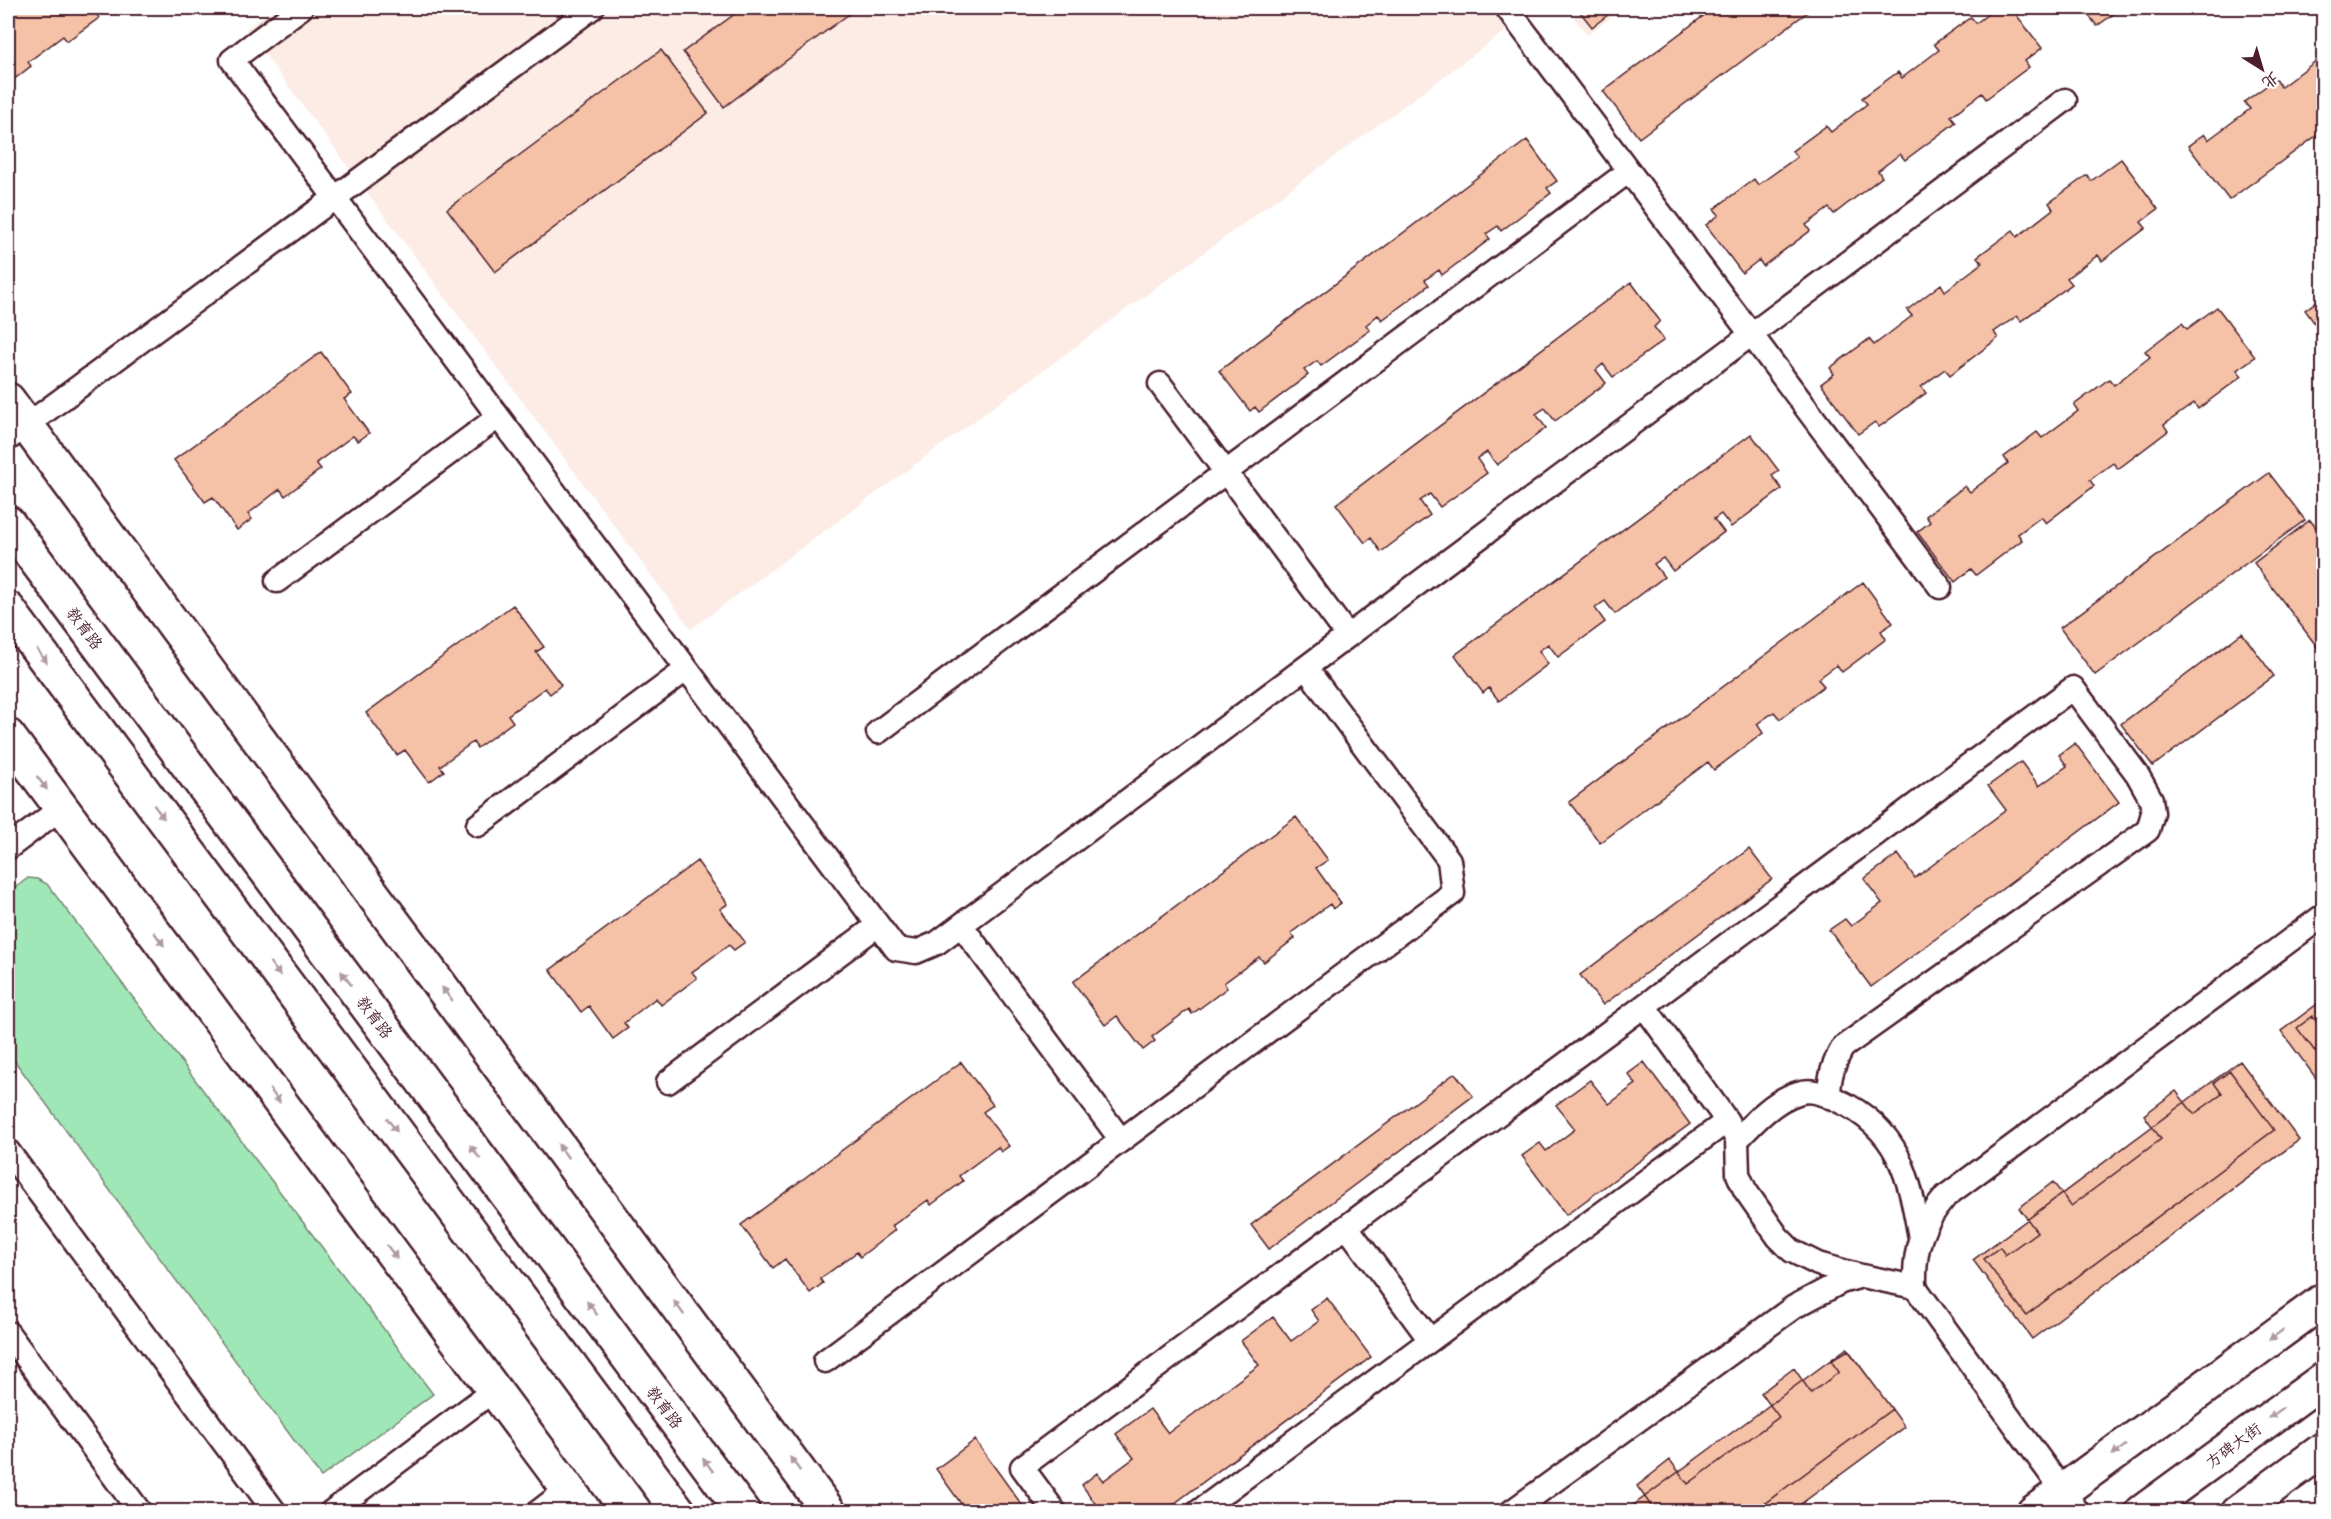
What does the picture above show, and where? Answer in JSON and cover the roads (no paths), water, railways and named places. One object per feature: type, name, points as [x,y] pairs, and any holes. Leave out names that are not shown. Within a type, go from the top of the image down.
[{"type":"main road","points":[[14,421],[830,1512]]},
{"type":"main road","name":"教育路","points":[[8,523],[743,1512]]},
{"type":"main road","points":[[8,609],[679,1512]]},
{"type":"main road","points":[[8,736],[577,1500]]},
{"type":"main road","points":[[2034,1512],[2071,1501],[2324,1300]]},
{"type":"main road","name":"方碑大街","points":[[2142,1512],[2324,1378]]},
{"type":"main road","points":[[2238,1512],[2324,1449]]},
{"type":"lane","points":[[301,8],[232,60],[896,950],[916,952],[937,943],[2065,100]]},
{"type":"lane","points":[[14,421],[334,198],[592,8]]},
{"type":"lane","points":[[1507,8],[1940,587]]},
{"type":"lane","points":[[878,732],[1629,171]]},
{"type":"lane","points":[[1160,384],[1348,636]]},
{"type":"lane","points":[[278,582],[498,417]]},
{"type":"lane","points":[[825,1361],[1453,893],[1449,860],[1306,668]]},
{"type":"lane","points":[[478,825],[687,669]]},
{"type":"lane","points":[[1054,1512],[1023,1467],[2073,688],[2137,774],[2151,799],[2153,813],[2148,830],[1843,1047],[1833,1063],[1829,1079],[1829,1096]]},
{"type":"lane","points":[[8,848],[61,808]]},
{"type":"lane","points":[[2071,1501],[1915,1287],[1914,1267],[1920,1239],[1929,1216],[1946,1196],[2324,915]]},
{"type":"lane","points":[[668,1082],[878,925]]},
{"type":"lane","points":[[961,925],[1121,1140]]},
{"type":"lane","points":[[1644,1006],[1732,1130],[1738,1174],[1745,1190],[1778,1237],[1792,1251],[1818,1264],[1915,1287]]},
{"type":"lane","points":[[1198,1512],[1430,1340],[1732,1130],[1797,1093],[1809,1091],[1829,1096],[1869,1118],[1888,1137],[1912,1193],[1920,1239]]},
{"type":"lane","points":[[8,1151],[275,1512]]},
{"type":"lane","points":[[1347,1227],[1430,1340]]},
{"type":"lane","points":[[1511,1512],[1794,1307],[1841,1282],[1862,1276]]},
{"type":"lane","points":[[8,1333],[140,1512]]},
{"type":"lane","points":[[331,1512],[494,1390]]},
{"type":"lane","points":[[538,1512],[577,1500]]}]
